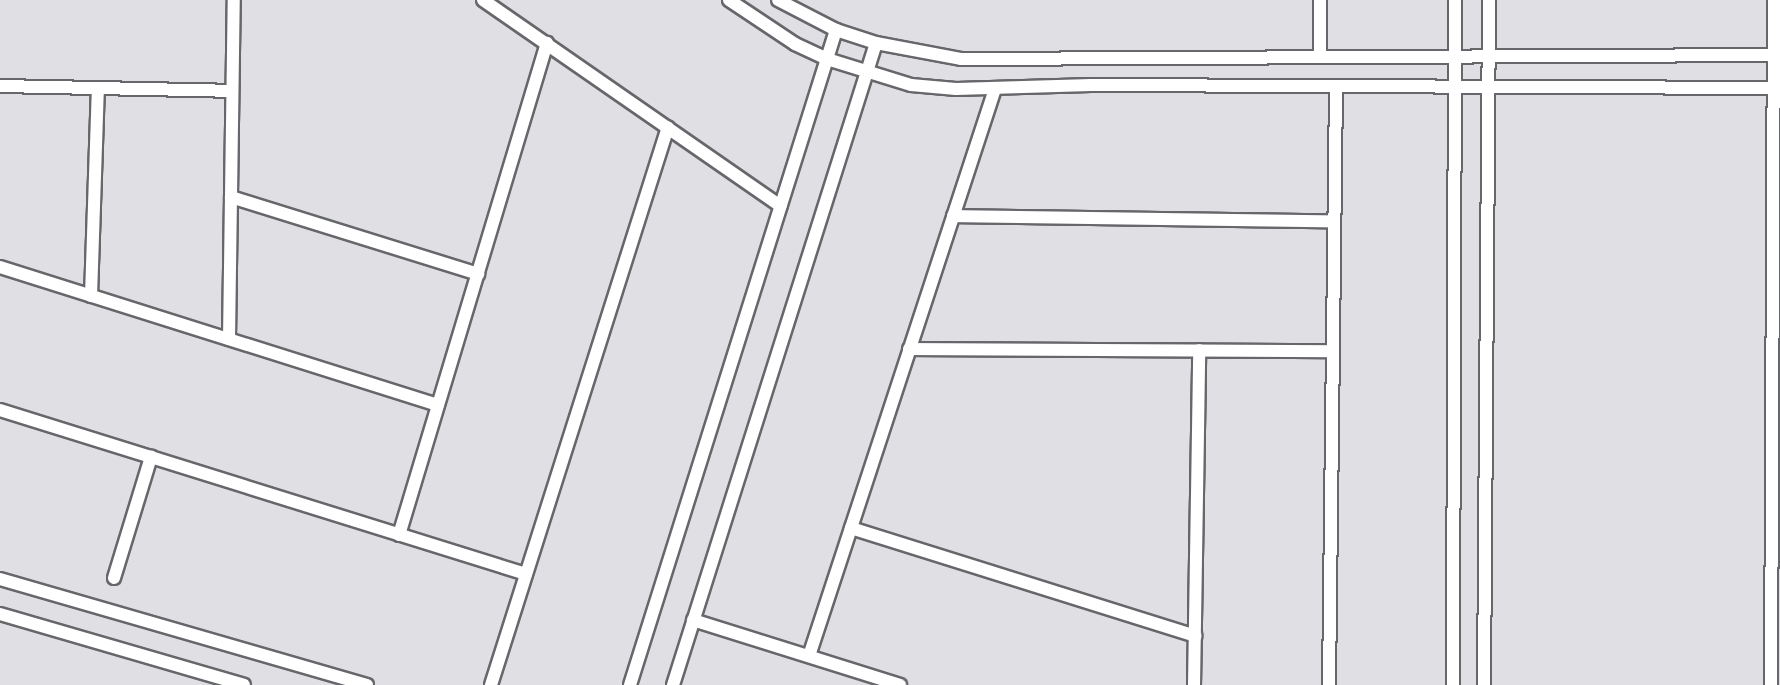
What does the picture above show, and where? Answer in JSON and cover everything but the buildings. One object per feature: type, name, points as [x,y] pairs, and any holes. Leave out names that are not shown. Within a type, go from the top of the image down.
[{"type":"street","points":[[229,339],[234,0]]},
{"type":"street","points":[[482,0],[781,206]]},
{"type":"street","points":[[729,0],[775,32],[827,59],[866,74],[911,85],[995,89],[1336,86],[1777,88]]},
{"type":"street","points":[[778,0],[836,30],[876,44],[961,59],[1777,55]]},
{"type":"street","points":[[1320,0],[1320,57]]},
{"type":"street","points":[[1453,685],[1455,0]]},
{"type":"street","points":[[1484,685],[1489,0]]},
{"type":"street","points":[[1771,685],[1777,88],[1774,0]]},
{"type":"street","points":[[630,685],[836,30]]},
{"type":"street","points":[[399,535],[547,44]]},
{"type":"street","points":[[673,685],[876,44]]},
{"type":"street","points":[[0,86],[232,91]]},
{"type":"street","points":[[1329,685],[1336,86]]},
{"type":"street","points":[[91,296],[98,88]]},
{"type":"street","points":[[809,656],[995,89]]},
{"type":"street","points":[[491,685],[668,127]]},
{"type":"street","points":[[231,197],[478,274]]},
{"type":"street","points":[[953,216],[1334,221]]},
{"type":"street","points":[[0,267],[438,405]]},
{"type":"street","points":[[909,349],[1333,351]]},
{"type":"street","points":[[1194,685],[1199,350]]},
{"type":"street","points":[[0,410],[526,574]]},
{"type":"street","points":[[114,578],[152,457]]},
{"type":"street","points":[[851,528],[1195,636]]},
{"type":"street","points":[[0,579],[367,685]]},
{"type":"street","points":[[0,614],[244,685]]},
{"type":"street","points":[[693,620],[901,685]]}]
